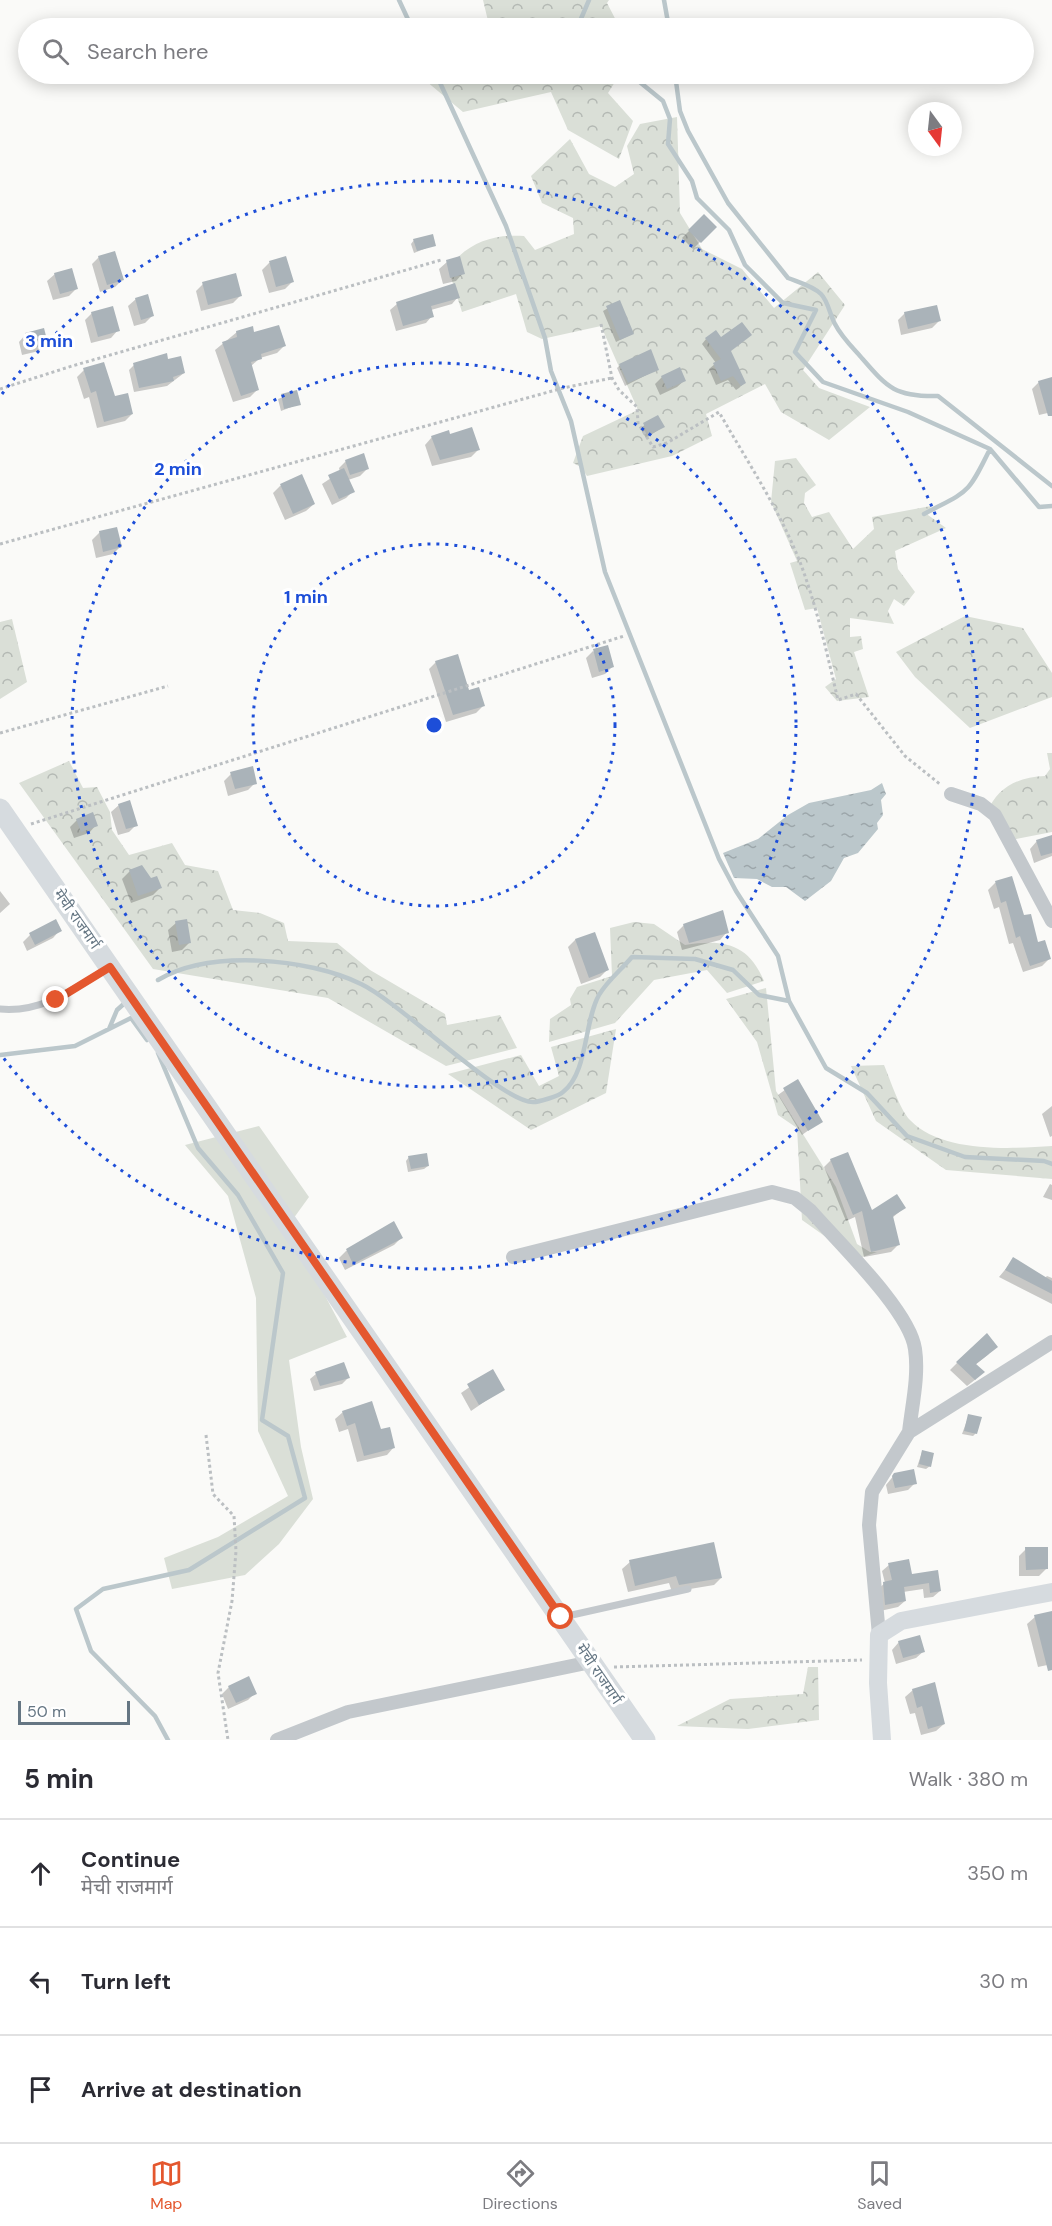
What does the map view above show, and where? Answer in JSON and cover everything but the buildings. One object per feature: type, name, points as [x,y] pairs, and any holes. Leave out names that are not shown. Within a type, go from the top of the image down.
[{"type":"main road","name":"मेची राजमार्ग","points":[[0,809],[645,1740]]},
{"type":"street","points":[[951,794],[981,804],[995,815],[1052,921]]},
{"type":"street","points":[[513,1257],[772,1192],[795,1198],[811,1211],[897,1308],[909,1327],[915,1347],[916,1367],[909,1432],[873,1492],[868,1526],[879,1635],[882,1740]]},
{"type":"street","points":[[909,1432],[1052,1342]]},
{"type":"street","points":[[879,1635],[901,1621],[1052,1592]]},
{"type":"street","points":[[277,1740],[348,1712],[593,1665]]},
{"type":"lane","points":[[0,1010],[18,1011],[56,1000],[110,967]]},
{"type":"lane","points":[[561,1617],[688,1589]]},
{"type":"path","points":[[0,389],[72,366],[441,260]]},
{"type":"path","points":[[601,324],[612,378],[619,390],[637,407],[638,423],[653,447],[667,443],[719,412],[768,495],[799,561],[818,618],[838,700],[856,694],[905,756],[951,794]]},
{"type":"path","points":[[0,544],[563,388],[612,378]]},
{"type":"path","points":[[15,830],[624,636]]},
{"type":"path","points":[[0,733],[168,686]]},
{"type":"path","points":[[206,1435],[213,1494],[234,1516],[236,1551],[232,1601],[218,1673],[228,1740]]},
{"type":"path","points":[[593,1665],[879,1660]]},
{"type":"green space","points":[[483,0],[609,0],[607,3],[615,18],[487,18]]},
{"type":"green space","points":[[430,84],[614,84],[608,93],[633,121],[619,159],[568,130],[551,92],[463,112]]},
{"type":"green space","points":[[677,117],[680,213],[702,249],[742,269],[774,308],[818,272],[845,305],[803,370],[819,388],[870,407],[829,440],[781,412],[765,384],[706,414],[712,436],[672,456],[587,476],[581,467],[573,463],[583,436],[638,410],[601,326],[542,339],[527,332],[516,294],[462,312],[448,268],[472,246],[491,239],[524,236],[535,250],[574,234],[573,218],[542,203],[531,176],[570,139],[589,174],[615,187],[634,174],[627,146],[640,124]]},
{"type":"green space","points":[[796,458],[816,485],[805,493],[804,503],[812,517],[829,512],[853,549],[874,529],[872,517],[931,506],[928,515],[946,528],[895,551],[898,569],[915,592],[904,606],[894,599],[888,611],[894,624],[850,618],[850,637],[861,636],[863,649],[854,652],[869,697],[837,701],[825,687],[836,679],[817,608],[805,610],[790,563],[797,561],[771,502],[775,461]]},
{"type":"green space","points":[[965,616],[1023,628],[1052,673],[1052,697],[970,728],[915,677],[896,652]]},
{"type":"green space","points":[[12,619],[27,682],[0,699],[0,622]]},
{"type":"green space","points":[[1047,753],[1052,753],[1052,832],[1011,840],[987,813],[996,796],[1010,785],[1017,781],[1045,776],[1050,769]]},
{"type":"green space","points":[[69,761],[83,788],[97,787],[110,812],[112,830],[129,855],[172,843],[185,865],[218,871],[233,910],[260,913],[284,923],[288,941],[337,943],[370,970],[445,1014],[447,1025],[500,1015],[517,1048],[446,1066],[328,998],[153,969],[19,783]]},
{"type":"green space","points":[[634,922],[654,924],[685,945],[711,943],[733,946],[750,958],[764,981],[727,993],[707,970],[654,980],[615,1023],[549,1042],[550,1019],[571,1005],[570,999],[577,987],[612,976],[610,928]]},
{"type":"green space","points":[[766,988],[776,1091],[836,1187],[857,1244],[870,1252],[877,1252],[857,1259],[802,1220],[797,1128],[778,1115],[757,1042],[726,999]]},
{"type":"green space","points":[[616,1029],[606,1093],[531,1130],[448,1074],[521,1055],[539,1086],[559,1076],[551,1047]]},
{"type":"green space","points":[[884,1065],[906,1115],[923,1131],[957,1144],[997,1148],[1052,1146],[1052,1179],[946,1170],[876,1121],[851,1066]]},
{"type":"green space","points":[[259,1126],[309,1197],[288,1226],[347,1337],[289,1360],[301,1447],[313,1499],[279,1544],[245,1575],[172,1589],[164,1558],[218,1537],[288,1496],[258,1431],[256,1298],[228,1196],[185,1145]]},
{"type":"green space","points":[[808,1667],[818,1667],[819,1720],[748,1729],[677,1726],[730,1699],[803,1694]]},
{"type":"water","points":[[882,783],[886,794],[881,800],[883,815],[877,823],[878,829],[858,853],[844,858],[831,881],[805,901],[786,887],[772,887],[757,879],[734,878],[723,853],[758,839],[788,815],[809,803],[871,790]]},
{"type":"waterway","points":[[399,0],[407,18]]},
{"type":"waterway","points":[[581,18],[589,0]]},
{"type":"waterway","points":[[664,0],[667,18]]},
{"type":"waterway","points":[[441,84],[506,226],[545,338],[551,371],[571,421],[605,572],[719,859],[736,891],[778,956],[789,1001]]},
{"type":"waterway","points":[[642,84],[663,101],[670,119],[668,144],[692,181],[697,198],[729,230],[745,265],[783,303],[816,310],[795,352],[823,382],[908,412],[990,449],[1039,507],[1052,506]]},
{"type":"waterway","points":[[676,84],[680,111],[688,131],[728,203],[788,278],[810,286],[821,294],[840,333],[869,367],[885,383],[901,392],[911,395],[938,396],[1052,486]]},
{"type":"waterway","points":[[924,514],[965,490],[976,476],[990,449]]},
{"type":"waterway","points":[[158,980],[179,970],[231,961],[287,963],[339,975],[379,995],[498,1086],[518,1098],[533,1102],[557,1095],[571,1083],[581,1060],[594,1006],[599,995],[632,957],[695,959],[733,970],[759,995],[789,1001],[826,1068],[867,1093],[907,1136],[965,1157],[1044,1161],[1052,1164]]},
{"type":"waterway","points":[[109,1029],[117,1010],[127,1001]]},
{"type":"waterway","points":[[0,1055],[75,1046],[131,1018],[147,1040]]},
{"type":"waterway","points":[[158,1053],[198,1148],[238,1195],[283,1273],[262,1420],[288,1436],[305,1498],[189,1570],[103,1589],[76,1609],[91,1651],[155,1716],[168,1740]]},
{"type":"route","points":[[56,1000],[110,967],[561,1617]]}]
